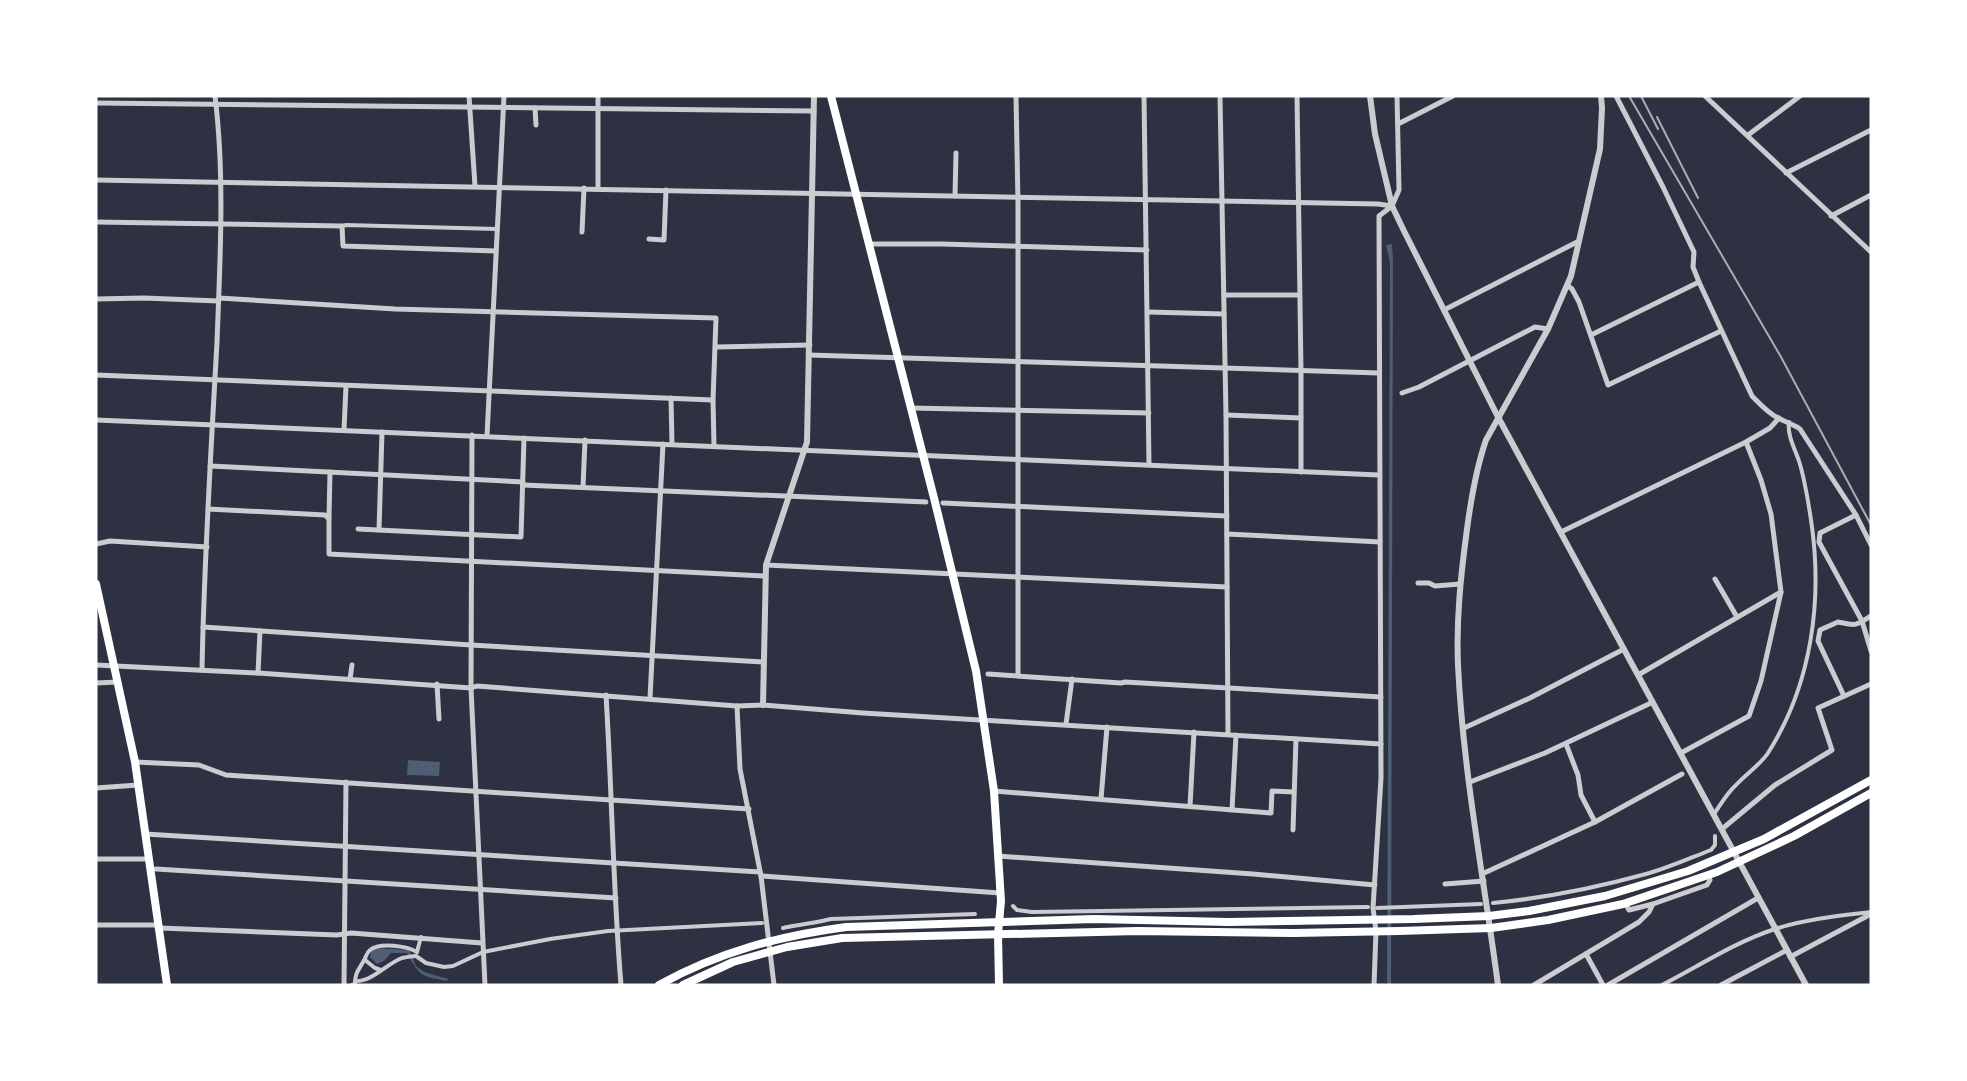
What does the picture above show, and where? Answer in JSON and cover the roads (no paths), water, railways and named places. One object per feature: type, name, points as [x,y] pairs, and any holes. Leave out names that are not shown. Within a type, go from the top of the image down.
[{"type":"main road","points":[[831,96],[976,671],[994,790],[1000,893],[999,985]]},
{"type":"main road","points":[[96,584],[135,762],[167,985]]},
{"type":"main road","points":[[659,985],[721,955],[769,941],[807,932],[865,925],[1094,919],[1229,922],[1376,919],[1489,916],[1550,908],[1605,896],[1661,880],[1734,852],[1871,780]]},
{"type":"main road","points":[[683,985],[733,962],[770,951],[842,938],[1138,931],[1293,933],[1399,931],[1491,927],[1548,920],[1624,903],[1709,875],[1794,836],[1871,793]]},
{"type":"street","points":[[202,670],[219,300],[220,182],[215,96]]},
{"type":"street","points":[[469,96],[475,186]]},
{"type":"street","points":[[487,436],[504,96]]},
{"type":"street","points":[[598,96],[598,189]]},
{"type":"street","points":[[763,705],[766,565],[807,442],[814,96]]},
{"type":"street","points":[[1016,96],[1018,675]]},
{"type":"street","points":[[1144,96],[1149,465]]},
{"type":"street","points":[[1220,96],[1227,469],[1227,734]]},
{"type":"street","points":[[1297,96],[1301,371],[1300,472]]},
{"type":"street","points":[[1370,96],[1375,134],[1392,206],[1498,417],[1806,985]]},
{"type":"street","points":[[1374,985],[1377,931],[1375,885],[1381,744],[1379,216],[1392,206],[1399,190],[1397,96]]},
{"type":"street","points":[[1398,124],[1453,96]]},
{"type":"street","points":[[1498,985],[1470,782],[1458,665],[1460,584],[1480,457],[1498,417],[1548,329],[1571,276],[1600,149],[1601,96]]},
{"type":"street","points":[[1616,96],[1664,187],[1694,252],[1694,267],[1699,282],[1752,396],[1763,407],[1800,429],[1856,515],[1871,544]]},
{"type":"street","points":[[1705,96],[1871,252]]},
{"type":"street","points":[[1748,135],[1800,96]]},
{"type":"street","points":[[96,103],[814,111]]},
{"type":"street","points":[[535,108],[536,125]]},
{"type":"street","points":[[1786,173],[1871,130]]},
{"type":"street","points":[[955,196],[956,153]]},
{"type":"street","points":[[96,180],[1146,199],[1392,206]]},
{"type":"street","points":[[582,232],[584,188]]},
{"type":"street","points":[[664,248],[666,190]]},
{"type":"street","points":[[1831,216],[1871,195]]},
{"type":"street","points":[[96,222],[497,229]]},
{"type":"street","points":[[342,226],[343,246],[496,251]]},
{"type":"street","points":[[649,239],[664,240]]},
{"type":"street","points":[[1444,310],[1579,241]]},
{"type":"street","points":[[869,244],[1147,250]]},
{"type":"street","points":[[1591,335],[1699,282]]},
{"type":"street","points":[[1567,285],[1579,302],[1608,385],[1721,331]]},
{"type":"street","points":[[1224,295],[1299,295]]},
{"type":"street","points":[[96,299],[219,300],[395,309],[716,318],[714,446]]},
{"type":"street","points":[[1148,312],[1224,314]]},
{"type":"street","points":[[1402,393],[1419,387],[1535,327],[1548,329]]},
{"type":"street","points":[[716,347],[810,345]]},
{"type":"street","points":[[809,355],[1379,373]]},
{"type":"street","points":[[96,375],[713,400]]},
{"type":"street","points":[[344,430],[346,386]]},
{"type":"street","points":[[671,398],[672,444]]},
{"type":"street","points":[[910,408],[1149,413]]},
{"type":"street","points":[[1226,415],[1301,418]]},
{"type":"street","points":[[1560,532],[1746,442],[1770,428],[1779,418]]},
{"type":"street","points":[[96,420],[1379,475]]},
{"type":"street","points":[[1714,814],[1735,786],[1767,755],[1790,713],[1804,673],[1813,622],[1816,568],[1811,519],[1800,463],[1788,430],[1789,422]]},
{"type":"street","points":[[379,530],[382,432]]},
{"type":"street","points":[[472,435],[471,688],[485,985]]},
{"type":"street","points":[[357,529],[522,537],[524,438]]},
{"type":"street","points":[[584,487],[585,440]]},
{"type":"street","points":[[1681,753],[1749,716],[1761,681],[1780,592],[1771,514],[1746,442]]},
{"type":"street","points":[[650,698],[663,444]]},
{"type":"street","points":[[210,466],[584,487],[926,502]]},
{"type":"street","points":[[330,471],[329,554],[765,576]]},
{"type":"street","points":[[943,503],[1227,516]]},
{"type":"street","points":[[208,509],[325,515],[329,519]]},
{"type":"street","points":[[1856,515],[1820,533],[1819,542],[1862,621],[1871,651]]},
{"type":"street","points":[[1227,534],[1380,542]]},
{"type":"street","points":[[96,544],[110,541],[207,546]]},
{"type":"street","points":[[766,565],[1227,587]]},
{"type":"street","points":[[1715,579],[1737,617]]},
{"type":"street","points":[[1418,583],[1429,583],[1435,586],[1460,584]]},
{"type":"street","points":[[1638,675],[1780,592]]},
{"type":"street","points":[[1844,696],[1818,641],[1820,630],[1838,622],[1848,626],[1855,625],[1871,616]]},
{"type":"street","points":[[203,627],[764,662]]},
{"type":"street","points":[[258,673],[260,631]]},
{"type":"street","points":[[1464,728],[1530,698],[1624,649]]},
{"type":"street","points":[[96,665],[258,673],[471,688],[477,686],[737,705],[1381,744]]},
{"type":"street","points":[[350,679],[352,665]]},
{"type":"street","points":[[988,674],[1381,697]]},
{"type":"street","points":[[1066,724],[1072,679]]},
{"type":"street","points":[[96,683],[118,682]]},
{"type":"street","points":[[437,684],[439,719]]},
{"type":"street","points":[[1722,829],[1775,785],[1832,750],[1818,708],[1871,684]]},
{"type":"street","points":[[606,695],[621,985]]},
{"type":"street","points":[[1470,782],[1566,744],[1653,702]]},
{"type":"street","points":[[737,705],[740,769],[761,874],[774,985]]},
{"type":"street","points":[[1101,799],[1107,727]]},
{"type":"street","points":[[1190,807],[1194,732]]},
{"type":"street","points":[[1233,810],[1236,735]]},
{"type":"street","points":[[1293,830],[1296,739]]},
{"type":"street","points":[[1566,744],[1578,775],[1581,795],[1595,822]]},
{"type":"street","points":[[135,762],[199,765],[226,775],[749,809]]},
{"type":"street","points":[[1445,884],[1483,878],[1595,822],[1682,774]]},
{"type":"street","points":[[344,985],[346,782]]},
{"type":"street","points":[[96,788],[138,785]]},
{"type":"street","points":[[994,790],[1271,813],[1272,791],[1294,792]]},
{"type":"street","points":[[145,834],[761,874],[1000,893]]},
{"type":"street","points":[[1492,903],[1538,899],[1649,873],[1711,850],[1715,845],[1715,836]]},
{"type":"street","points":[[998,856],[1375,885]]},
{"type":"street","points":[[96,859],[149,859]]},
{"type":"street","points":[[156,869],[616,898]]},
{"type":"street","points":[[1624,903],[1629,910],[1653,904],[1707,885],[1710,880],[1709,875]]},
{"type":"street","points":[[1586,954],[1605,985],[1758,898]]},
{"type":"street","points":[[1377,908],[1481,904]]},
{"type":"street","points":[[1534,985],[1639,922],[1653,904]]},
{"type":"street","points":[[1013,906],[1017,910],[1032,912],[1368,908]]},
{"type":"street","points":[[1662,985],[1751,938],[1776,929],[1809,920],[1871,913]]},
{"type":"street","points":[[1721,985],[1871,913]]},
{"type":"street","points":[[783,928],[810,922],[821,923],[831,919],[975,914]]},
{"type":"street","points":[[416,954],[401,959],[354,983],[356,971],[370,950],[382,946],[406,948],[416,954],[426,963],[444,968],[483,952],[550,939],[617,931],[762,923]]},
{"type":"street","points":[[96,925],[351,933],[482,942]]},
{"type":"street","points":[[416,954],[421,937]]},
{"type":"street","points":[[365,960],[375,968],[382,970]]},
{"type":"water","points":[[1392,244],[1391,985],[1387,985],[1390,262],[1386,245]]},
{"type":"water","points":[[408,760],[440,762],[439,776],[407,775]]},
{"type":"water","points":[[374,948],[409,950],[416,966],[424,972],[448,979],[447,981],[422,974],[415,967],[407,953],[391,953],[384,961],[377,964],[370,957]]},
{"type":"railway","points":[[1629,96],[1781,357],[1871,525]]},
{"type":"railway","points":[[1641,96],[1658,129]]},
{"type":"railway","points":[[1657,117],[1698,198]]}]
